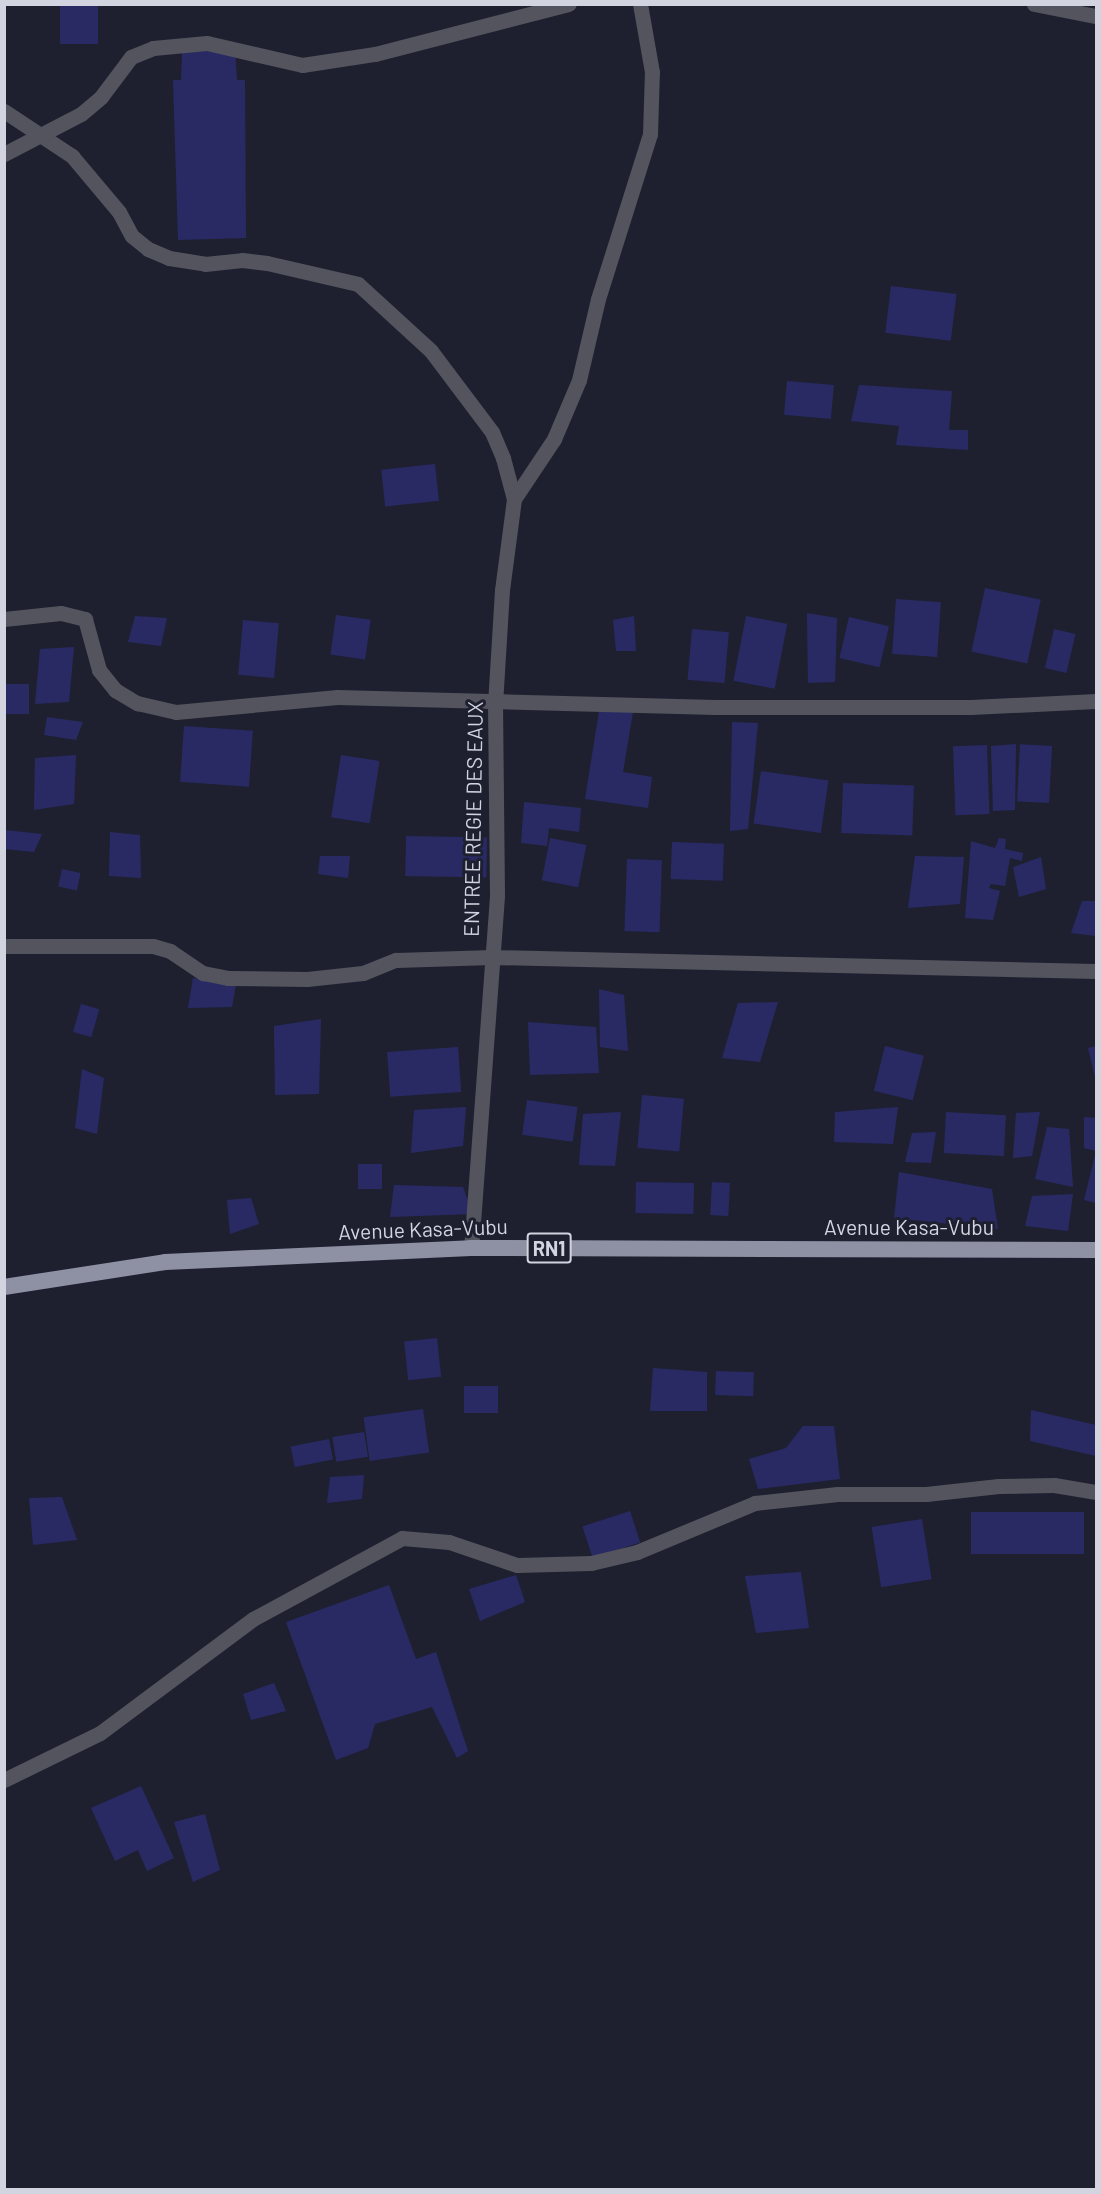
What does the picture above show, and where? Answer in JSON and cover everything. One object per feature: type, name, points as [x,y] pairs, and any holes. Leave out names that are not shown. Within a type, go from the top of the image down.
[{"type":"highway","name":"Avenue Kasa-Vubu","points":[[4,1287],[165,1262],[471,1248],[1096,1250]]},
{"type":"street","points":[[4,154],[81,114],[101,97],[131,57],[153,48],[207,43],[302,65],[375,54],[568,4]]},
{"type":"street","points":[[514,499],[554,439],[579,380],[598,300],[650,134],[652,72],[640,4]]},
{"type":"street","points":[[1034,4],[1096,16]]},
{"type":"street","points":[[4,111],[43,134],[72,156],[119,212],[132,236],[148,249],[169,258],[205,264],[242,260],[333,276],[358,285],[388,307],[431,351],[492,432],[514,499]]},
{"type":"street","name":"ENTREE REGIE DES EAUX","points":[[471,1248],[497,896],[495,703],[502,590],[514,499]]},
{"type":"street","points":[[4,619],[61,613],[85,619],[99,670],[115,690],[137,703],[176,712],[337,697],[495,703],[971,707],[1096,700]]},
{"type":"street","points":[[4,946],[153,946],[170,951],[203,973],[228,978],[307,979],[363,973],[396,960],[492,957],[1096,971]]},
{"type":"street","points":[[4,1780],[100,1733],[253,1619],[402,1538],[449,1542],[517,1565],[591,1563],[637,1552],[755,1503],[838,1494],[926,1494],[999,1486],[1054,1485],[1096,1492]]},
{"type":"building","points":[[60,5],[98,5],[98,44],[60,44]]},
{"type":"building","points":[[235,50],[237,80],[245,80],[246,238],[178,240],[173,80],[181,80],[182,52]]},
{"type":"building","points":[[891,286],[957,294],[951,341],[885,333]]},
{"type":"building","points":[[787,381],[834,385],[831,419],[784,415]]},
{"type":"building","points":[[859,385],[952,391],[949,430],[968,430],[968,450],[896,445],[899,426],[851,421]]},
{"type":"building","points":[[435,464],[439,501],[385,506],[381,470]]},
{"type":"building","points":[[985,588],[1041,600],[1027,663],[971,652]]},
{"type":"building","points":[[896,599],[941,602],[937,657],[892,654]]},
{"type":"building","points":[[807,613],[837,618],[835,682],[808,683]]},
{"type":"building","points":[[336,615],[371,620],[365,659],[330,655]]},
{"type":"building","points":[[135,616],[167,618],[161,646],[128,642]]},
{"type":"building","points":[[634,616],[636,651],[616,651],[613,620]]},
{"type":"building","points":[[746,616],[787,624],[775,689],[733,681]]},
{"type":"building","points":[[849,617],[889,626],[880,667],[840,658]]},
{"type":"building","points":[[243,620],[279,623],[274,678],[238,675]]},
{"type":"building","points":[[692,629],[729,632],[724,683],[688,680]]},
{"type":"building","points":[[1054,629],[1075,634],[1066,673],[1045,668]]},
{"type":"building","points":[[74,647],[69,702],[35,704],[40,649]]},
{"type":"building","points":[[4,684],[29,684],[29,714],[4,714]]},
{"type":"building","points":[[599,711],[633,712],[623,772],[652,777],[648,808],[585,799]]},
{"type":"building","points":[[47,717],[83,722],[76,740],[44,735]]},
{"type":"building","points":[[732,722],[758,723],[748,829],[730,831]]},
{"type":"building","points":[[184,726],[253,731],[249,787],[180,782]]},
{"type":"building","points":[[1016,744],[1015,810],[993,811],[991,746]]},
{"type":"building","points":[[1020,744],[1052,746],[1049,803],[1017,801]]},
{"type":"building","points":[[987,745],[989,814],[955,815],[953,746]]},
{"type":"building","points":[[76,755],[74,804],[34,810],[35,758]]},
{"type":"building","points":[[341,755],[380,761],[370,823],[331,817]]},
{"type":"building","points":[[761,771],[828,780],[821,833],[754,823]]},
{"type":"building","points":[[843,783],[914,785],[912,835],[841,833]]},
{"type":"building","points":[[524,802],[581,808],[579,832],[549,828],[547,846],[521,843]]},
{"type":"building","points":[[5,830],[42,834],[34,852],[4,849]]},
{"type":"building","points":[[110,832],[140,835],[141,878],[109,876]]},
{"type":"building","points":[[406,836],[487,837],[486,877],[405,876]]},
{"type":"building","points":[[550,838],[586,845],[578,887],[542,880]]},
{"type":"building","points":[[999,838],[1006,839],[1005,849],[1023,853],[1022,861],[1010,858],[1005,886],[991,884],[989,888],[1000,891],[993,920],[965,918],[971,841],[995,848]]},
{"type":"building","points":[[672,842],[724,844],[723,881],[671,879]]},
{"type":"building","points":[[320,856],[350,856],[348,878],[318,874]]},
{"type":"building","points":[[915,856],[964,857],[960,904],[908,908]]},
{"type":"building","points":[[1041,857],[1046,889],[1019,897],[1013,867]]},
{"type":"building","points":[[627,859],[662,860],[659,932],[624,931]]},
{"type":"building","points":[[62,869],[81,873],[77,891],[58,887]]},
{"type":"building","points":[[1082,901],[1096,901],[1096,936],[1071,933]]},
{"type":"building","points":[[193,978],[236,984],[232,1007],[188,1008]]},
{"type":"building","points":[[599,989],[624,995],[628,1051],[600,1047]]},
{"type":"building","points":[[778,1002],[760,1062],[722,1058],[738,1003]]},
{"type":"building","points":[[81,1004],[99,1009],[91,1037],[73,1032]]},
{"type":"building","points":[[321,1019],[319,1094],[275,1095],[274,1026]]},
{"type":"building","points":[[528,1022],[596,1027],[599,1073],[530,1075]]},
{"type":"building","points":[[885,1046],[924,1056],[913,1100],[874,1091]]},
{"type":"building","points":[[1096,1046],[1096,1081],[1088,1048]]},
{"type":"building","points":[[458,1047],[461,1092],[390,1097],[387,1052]]},
{"type":"building","points":[[82,1069],[104,1078],[97,1134],[75,1128]]},
{"type":"building","points":[[642,1095],[684,1099],[679,1151],[637,1148]]},
{"type":"building","points":[[527,1100],[578,1107],[573,1142],[522,1135]]},
{"type":"building","points":[[466,1107],[463,1146],[411,1153],[414,1110]]},
{"type":"building","points":[[898,1107],[893,1144],[834,1142],[835,1112]]},
{"type":"building","points":[[621,1112],[615,1166],[579,1165],[583,1114]]},
{"type":"building","points":[[946,1112],[1006,1115],[1004,1156],[944,1153]]},
{"type":"building","points":[[1040,1112],[1032,1156],[1013,1158],[1016,1113]]},
{"type":"building","points":[[1084,1117],[1096,1118],[1096,1151],[1084,1148]]},
{"type":"building","points":[[1047,1127],[1069,1129],[1073,1187],[1035,1179]]},
{"type":"building","points":[[936,1132],[931,1163],[905,1162],[912,1133]]},
{"type":"building","points":[[1096,1151],[1096,1203],[1084,1200]]},
{"type":"building","points":[[358,1164],[382,1164],[382,1189],[358,1189]]},
{"type":"building","points":[[899,1172],[992,1189],[998,1229],[894,1218]]},
{"type":"building","points":[[636,1182],[694,1183],[693,1214],[635,1213]]},
{"type":"building","points":[[712,1182],[730,1183],[728,1216],[710,1215]]},
{"type":"building","points":[[394,1185],[463,1187],[473,1214],[390,1217]]},
{"type":"building","points":[[1073,1194],[1068,1231],[1025,1226],[1032,1196]]},
{"type":"building","points":[[251,1198],[259,1224],[230,1234],[227,1200]]},
{"type":"building","points":[[437,1338],[441,1377],[408,1380],[404,1341]]},
{"type":"building","points":[[653,1368],[707,1372],[707,1411],[650,1411]]},
{"type":"building","points":[[716,1371],[754,1372],[753,1396],[715,1395]]},
{"type":"building","points":[[464,1386],[498,1386],[498,1413],[464,1413]]},
{"type":"building","points":[[423,1409],[429,1453],[370,1461],[364,1417]]},
{"type":"building","points":[[1031,1410],[1096,1425],[1096,1456],[1030,1441]]},
{"type":"building","points":[[803,1426],[834,1426],[840,1479],[758,1489],[749,1459],[786,1448]]},
{"type":"building","points":[[364,1432],[368,1457],[336,1462],[332,1437]]},
{"type":"building","points":[[329,1439],[333,1460],[295,1467],[291,1446]]},
{"type":"building","points":[[364,1475],[362,1499],[327,1503],[330,1477]]},
{"type":"building","points":[[62,1497],[77,1540],[33,1545],[29,1498]]},
{"type":"building","points":[[630,1511],[640,1542],[593,1558],[582,1526]]},
{"type":"building","points":[[971,1512],[1084,1512],[1084,1554],[971,1554]]},
{"type":"building","points":[[922,1519],[932,1579],[881,1587],[872,1527]]},
{"type":"building","points":[[801,1572],[809,1628],[756,1633],[745,1576]]},
{"type":"building","points":[[516,1575],[525,1602],[480,1621],[469,1589]]},
{"type":"building","points":[[389,1585],[416,1659],[436,1652],[468,1751],[457,1758],[432,1707],[375,1724],[368,1748],[336,1760],[286,1622]]},
{"type":"building","points":[[274,1683],[286,1711],[251,1720],[243,1694]]},
{"type":"building","points":[[141,1786],[174,1858],[147,1871],[138,1850],[115,1861],[91,1808]]},
{"type":"building","points":[[205,1814],[220,1870],[193,1882],[174,1822]]}]
